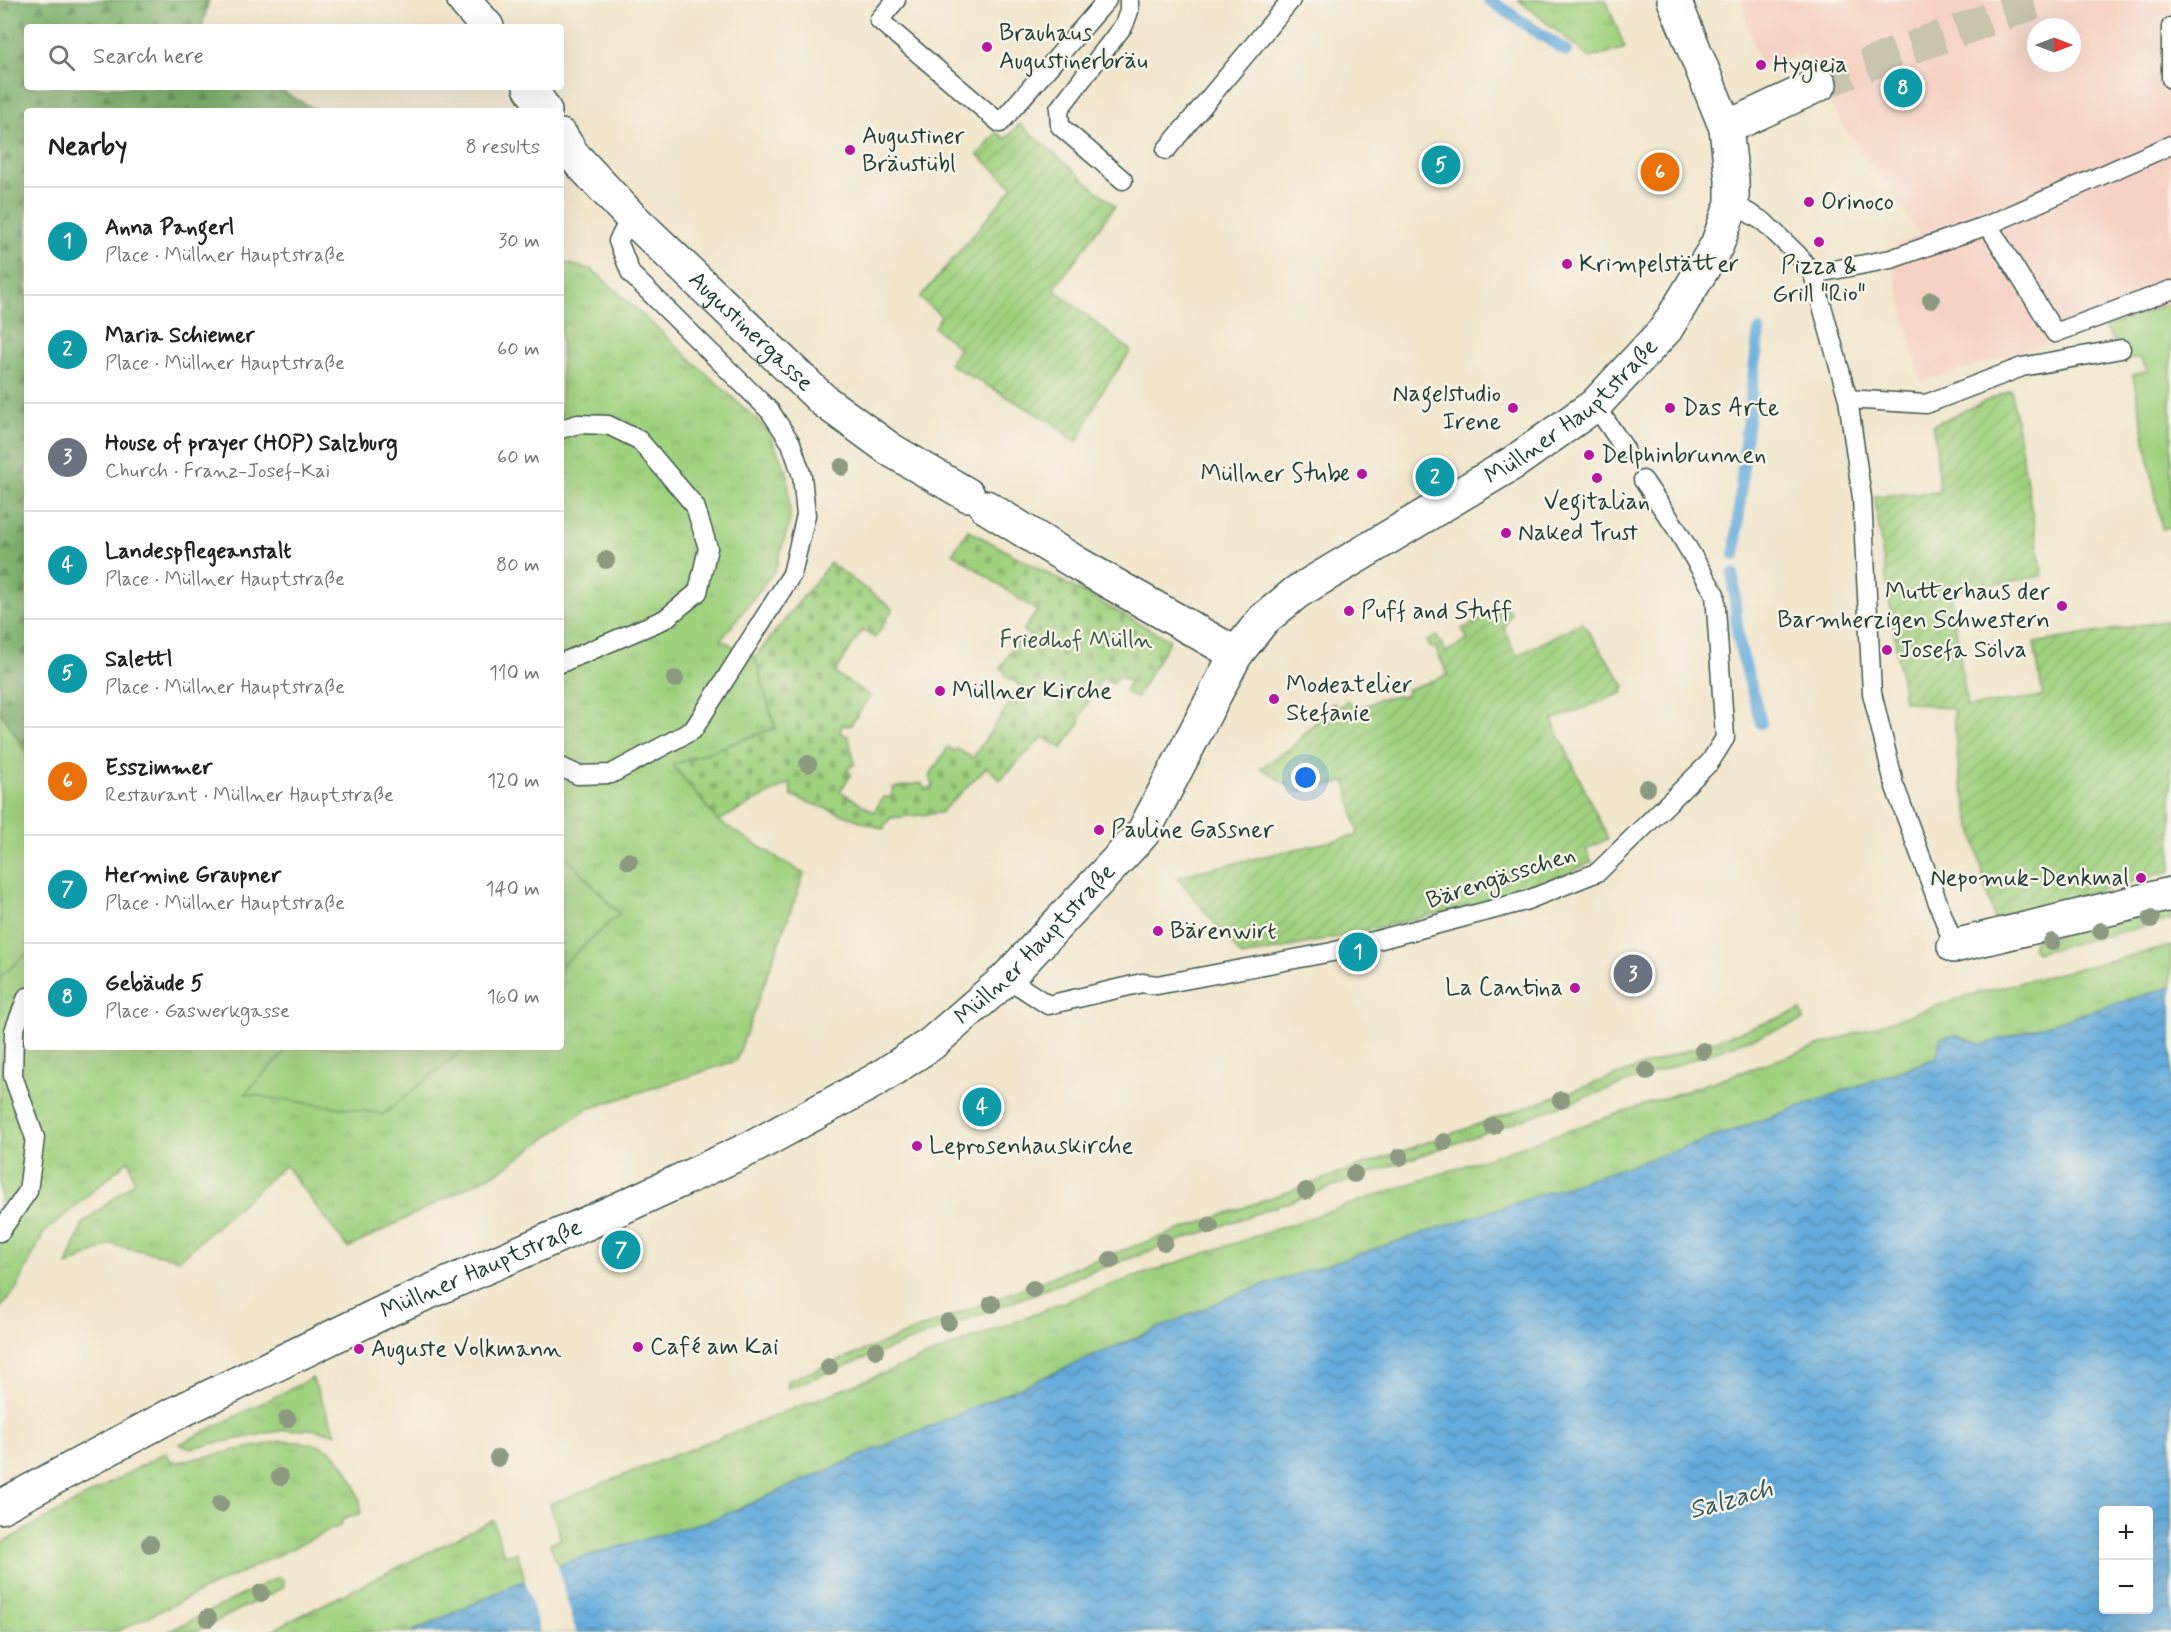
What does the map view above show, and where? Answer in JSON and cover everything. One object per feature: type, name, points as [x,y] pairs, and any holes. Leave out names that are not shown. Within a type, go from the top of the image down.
[{"type":"street","points":[[464,0],[484,24]]},
{"type":"street","name":"Müllner Hauptstraße","points":[[0,1507],[168,1417],[387,1310],[619,1209],[755,1146],[876,1080],[921,1050],[1007,978],[1143,833],[1236,654],[1263,620],[1296,592],[1514,463],[1595,405],[1666,329],[1717,245],[1732,203],[1732,180],[1726,128],[1674,0]]},
{"type":"street","points":[[1726,128],[1820,84]]},
{"type":"street","points":[[532,90],[543,108]]},
{"type":"street","name":"Augustinergasse","points":[[564,141],[572,154],[631,217],[824,401],[891,450],[1078,564],[1236,654]]},
{"type":"street","points":[[1954,946],[2171,894]]},
{"type":"lane","points":[[896,0],[879,20],[1000,123],[1107,0]]},
{"type":"lane","points":[[1123,180],[1060,126],[1059,109],[1124,25],[1129,11],[1129,0]]},
{"type":"lane","points":[[1166,150],[1291,0]]},
{"type":"lane","points":[[2171,27],[2171,79]]},
{"type":"lane","points":[[1813,274],[1890,259],[1988,225],[2171,145]]},
{"type":"lane","points":[[1732,203],[1764,222],[1798,255],[1813,274],[1848,399],[1862,498],[1872,693],[1894,783],[1954,946]]},
{"type":"lane","points":[[564,768],[578,775],[611,774],[693,730],[792,574],[806,515],[802,476],[791,443],[770,411],[631,274],[618,241],[631,217]]},
{"type":"lane","points":[[1988,225],[2055,333],[2171,291]]},
{"type":"lane","points":[[1848,399],[1926,404],[2022,368],[2121,349]]},
{"type":"lane","points":[[1595,405],[1625,449]]},
{"type":"lane","points":[[564,428],[578,424],[608,425],[639,440],[695,506],[708,548],[698,592],[665,619],[564,662]]},
{"type":"lane","name":"Bärengässchen","points":[[1007,978],[1048,1005],[1142,983],[1157,985],[1332,952],[1525,901],[1598,872],[1710,762],[1725,738],[1715,594],[1676,528],[1643,480]]},
{"type":"lane","points":[[0,1232],[28,1191],[35,1138],[13,1076],[14,1031],[24,1005]]},
{"type":"shaded area","points":[[1741,0],[2171,0],[2171,303],[2104,327],[1921,382],[1887,250],[1919,235],[1885,180],[1866,159],[1839,120],[1805,54],[1760,66]]},
{"type":"green space","points":[[0,0],[209,0],[203,24],[24,24],[24,90],[280,90],[312,108],[24,108],[24,749],[0,711]]},
{"type":"green space","points":[[1519,0],[1606,0],[1625,48],[1590,58]]},
{"type":"green space","points":[[1020,124],[1115,206],[1054,289],[1131,351],[1100,395],[1077,443],[1053,423],[949,364],[959,348],[934,327],[941,316],[920,298],[1013,187],[978,155],[997,132],[1005,139]]},
{"type":"green space","points":[[564,263],[593,270],[767,429],[788,475],[790,521],[775,570],[721,640],[755,657],[775,728],[673,765],[718,821],[804,874],[736,1061],[585,1110],[503,1169],[348,1248],[285,1165],[180,1259],[110,1244],[67,1266],[83,1223],[134,1182],[129,1160],[44,1233],[16,1289],[0,1309],[0,977],[24,956],[24,1050],[284,1050],[246,1093],[384,1114],[462,1050],[564,1050],[564,963],[619,914],[564,854]]},
{"type":"green space","points":[[2171,303],[2171,527],[2162,529],[2133,375],[2148,371],[2140,358],[2124,360],[2121,349],[2104,327]]},
{"type":"green space","points":[[2011,390],[2043,576],[1951,592],[1967,707],[2043,696],[2034,643],[2171,620],[2171,871],[1994,920],[1959,774],[1953,709],[1904,701],[1874,496],[1939,492],[1936,442],[1932,425]]},
{"type":"green space","name":"Friedhof Mülln","points":[[968,530],[1170,640],[1136,698],[1125,692],[1130,681],[1118,675],[1113,684],[1102,678],[1079,719],[1081,721],[1062,748],[1043,737],[1000,780],[987,767],[940,813],[890,818],[883,829],[791,796],[790,783],[718,821],[673,765],[775,728],[755,657],[830,563],[893,609],[875,638],[862,630],[835,673],[870,696],[850,726],[842,725],[840,733],[848,736],[855,764],[847,769],[851,775],[840,791],[874,812],[883,797],[891,797],[893,788],[921,783],[926,790],[933,785],[929,777],[948,747],[973,758],[1021,686],[1004,675],[1006,672],[1000,668],[1018,639],[1025,643],[1030,635],[1023,631],[1037,611],[953,553]]},
{"type":"green space","points":[[1506,606],[1511,613],[1504,629],[1517,656],[1582,622],[1625,686],[1623,693],[1552,720],[1608,839],[1586,849],[1592,862],[1523,894],[1242,957],[1178,878],[1195,872],[1358,835],[1346,781],[1298,792],[1261,768],[1293,746],[1333,703],[1339,708],[1347,700],[1357,711],[1379,699],[1407,695],[1406,690],[1448,675],[1435,647],[1431,648],[1427,641],[1437,636],[1446,652],[1468,640],[1462,629]]},
{"type":"green space","points":[[0,711],[24,749],[24,956],[0,977]]},
{"type":"green space","points":[[564,854],[619,914],[564,963]]},
{"type":"green space","points":[[2171,907],[2171,920],[2036,953],[2032,947],[2034,941]]},
{"type":"green space","points":[[2171,946],[2171,987],[1981,1045],[1956,1035],[1941,1038],[1936,1058],[1692,1145],[1240,1293],[714,1519],[557,1565],[550,1543],[561,1539],[550,1504],[1090,1292],[1969,995]]},
{"type":"green space","points":[[1801,1010],[1804,1020],[1085,1274],[788,1388],[787,1381],[1084,1264]]},
{"type":"green space","points":[[284,1050],[462,1050],[384,1114],[245,1094],[283,1054]]},
{"type":"green space","points":[[312,1378],[336,1434],[310,1429],[284,1430],[191,1448],[180,1444]]},
{"type":"green space","points":[[282,1441],[318,1445],[335,1455],[347,1469],[358,1496],[361,1513],[342,1520],[341,1525],[116,1632],[0,1632],[0,1544],[166,1452],[171,1461],[179,1462]]},
{"type":"green space","points":[[493,1520],[504,1555],[517,1552],[525,1580],[412,1632],[268,1632]]},
{"type":"green space","points":[[278,1577],[284,1580],[284,1587],[195,1632],[168,1632]]},
{"type":"water","name":"Salzach","points":[[2171,987],[2171,1632],[412,1632],[557,1565],[714,1519],[1240,1293],[1692,1145],[1936,1058],[1941,1038],[1956,1035],[1981,1045]]},
{"type":"pier","points":[[556,1562],[576,1632],[540,1632],[524,1577]]},
{"type":"waterway","points":[[1489,0],[1566,51]]},
{"type":"waterway","points":[[1735,555],[1745,443],[1759,331]]},
{"type":"waterway","points":[[1733,574],[1738,639],[1761,723]]},
{"type":"tunnel","points":[[1820,84],[1902,51],[2042,0]]},
{"type":"place","name":"Brauhaus Augustinerbräu","points":[[987,47]]},
{"type":"place","name":"Hygieia","points":[[1761,65]]},
{"type":"place","name":"Gebäude 5","points":[[1903,88]]},
{"type":"place","name":"Augustiner Bräustübl","points":[[850,150]]},
{"type":"place","name":"Salettl","points":[[1441,165]]},
{"type":"place","name":"Esszimmer","points":[[1660,172]]},
{"type":"place","name":"Orinoco","points":[[1809,202]]},
{"type":"place","name":"Pizza & Grill \"Rio\"","points":[[1819,242]]},
{"type":"place","name":"Krimpelstätter","points":[[1567,264]]},
{"type":"place","name":"Nagelstudio Irene","points":[[1513,408]]},
{"type":"place","name":"Das Arte","points":[[1670,408]]},
{"type":"place","name":"Delphinbrunnen","points":[[1589,455]]},
{"type":"place","name":"Müllner Stube","points":[[1362,474]]},
{"type":"place","name":"Maria Schiemer","points":[[1435,477]]},
{"type":"place","name":"Vegitalian","points":[[1597,478]]},
{"type":"place","name":"Naked Trust","points":[[1506,533]]},
{"type":"place","name":"Mutterhaus der Barmherzigen Schwestern","points":[[2062,606]]},
{"type":"place","name":"Puff and Stuff","points":[[1349,611]]},
{"type":"place","name":"Josefa Sölva","points":[[1887,650]]},
{"type":"place","name":"Müllner Kirche","points":[[940,691]]},
{"type":"place","name":"Modeatelier Stefanie","points":[[1274,699]]},
{"type":"place","name":"Pauline Gassner","points":[[1099,830]]},
{"type":"place","name":"Nepomuk-Denkmal","points":[[2141,878]]},
{"type":"place","name":"Bärenwirt","points":[[1158,931]]},
{"type":"place","name":"Anna Pangerl","points":[[1358,952]]},
{"type":"place","name":"House of prayer (HOP) Salzburg","points":[[1633,974]]},
{"type":"place","name":"La Cantina","points":[[1575,988]]},
{"type":"place","name":"Landespflegeanstalt","points":[[982,1107]]},
{"type":"place","name":"Leprosenhauskirche","points":[[917,1146]]},
{"type":"place","name":"Hermine Graupner","points":[[621,1250]]},
{"type":"place","name":"Café am Kai","points":[[638,1347]]},
{"type":"place","name":"Auguste Volkmann","points":[[359,1349]]}]
